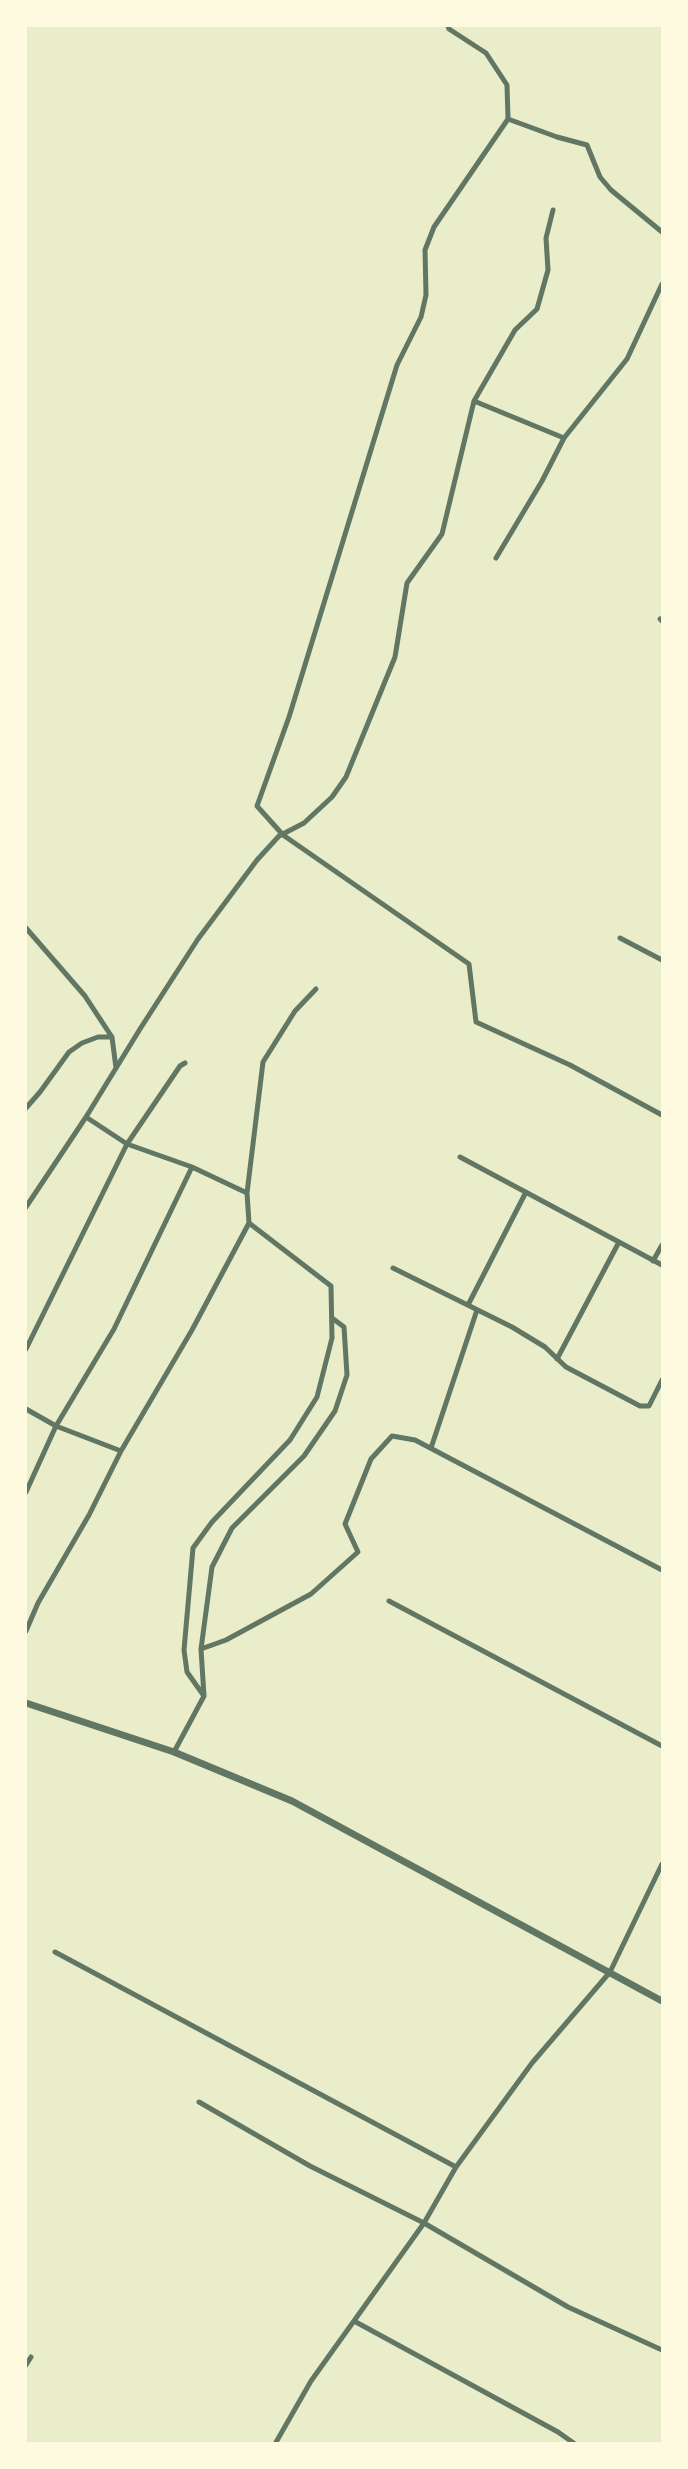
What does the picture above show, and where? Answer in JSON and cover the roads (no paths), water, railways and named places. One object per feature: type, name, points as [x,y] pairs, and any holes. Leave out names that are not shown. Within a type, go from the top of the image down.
[{"type":"street","points":[[448,26],[449,29],[486,53],[507,85],[508,119],[434,227],[424,250],[426,295],[421,317],[397,365],[290,717],[257,806],[283,835],[469,964],[477,1022],[570,1065],[663,1115]]},
{"type":"street","points":[[508,119],[556,137],[586,144],[600,177],[611,190],[663,232]]},
{"type":"street","points":[[26,1207],[86,1118],[198,939],[257,860],[279,836],[304,824],[332,797],[346,777],[395,657],[407,583],[442,534],[474,400],[515,330],[537,309],[548,270],[546,238],[554,210]]},
{"type":"street","points":[[496,558],[542,481],[564,438],[627,359],[663,284]]},
{"type":"street","points":[[474,400],[564,438]]},
{"type":"street","points":[[26,928],[85,996],[112,1037],[116,1068]]},
{"type":"street","points":[[620,938],[663,960]]},
{"type":"street","points":[[26,1631],[38,1603],[89,1515],[121,1451],[192,1330],[249,1223],[248,1193],[263,1062],[295,1011],[316,989]]},
{"type":"street","points":[[26,1108],[69,1052],[82,1043],[98,1037],[112,1037]]},
{"type":"street","points":[[26,1349],[127,1144],[180,1066],[185,1063]]},
{"type":"street","points":[[86,1118],[127,1144],[192,1167],[248,1193]]},
{"type":"street","points":[[460,1157],[663,1265]]},
{"type":"street","points":[[26,1492],[56,1426],[114,1329],[192,1167]]},
{"type":"street","points":[[468,1305],[526,1192]]},
{"type":"street","points":[[204,1696],[187,1672],[184,1650],[193,1548],[212,1522],[290,1440],[317,1396],[332,1338],[332,1286],[249,1223]]},
{"type":"street","points":[[557,1359],[619,1242]]},
{"type":"street","points":[[653,1261],[663,1245]]},
{"type":"street","points":[[393,1268],[545,1347],[566,1367],[645,1408],[649,1406],[663,1380]]},
{"type":"street","points":[[431,1448],[477,1310]]},
{"type":"street","points":[[174,1752],[204,1696],[201,1649],[212,1567],[232,1528],[304,1456],[335,1411],[347,1375],[344,1327],[332,1318]]},
{"type":"street","points":[[26,1409],[56,1426],[121,1451]]},
{"type":"street","points":[[201,1649],[226,1640],[311,1594],[358,1552],[345,1524],[371,1459],[392,1436],[415,1440],[663,1570]]},
{"type":"street","points":[[389,1601],[663,1746]]},
{"type":"street","points":[[26,1703],[174,1752],[292,1802],[663,2001]]},
{"type":"street","points":[[275,2444],[311,2381],[424,2223],[456,2167],[532,2063],[610,1972],[663,1864]]},
{"type":"street","points":[[55,1953],[456,2167]]},
{"type":"street","points":[[199,2102],[310,2166],[424,2223],[568,2307],[663,2350]]},
{"type":"street","points":[[354,2321],[558,2432],[575,2444]]},
{"type":"street","points":[[26,2365],[31,2357]]}]
